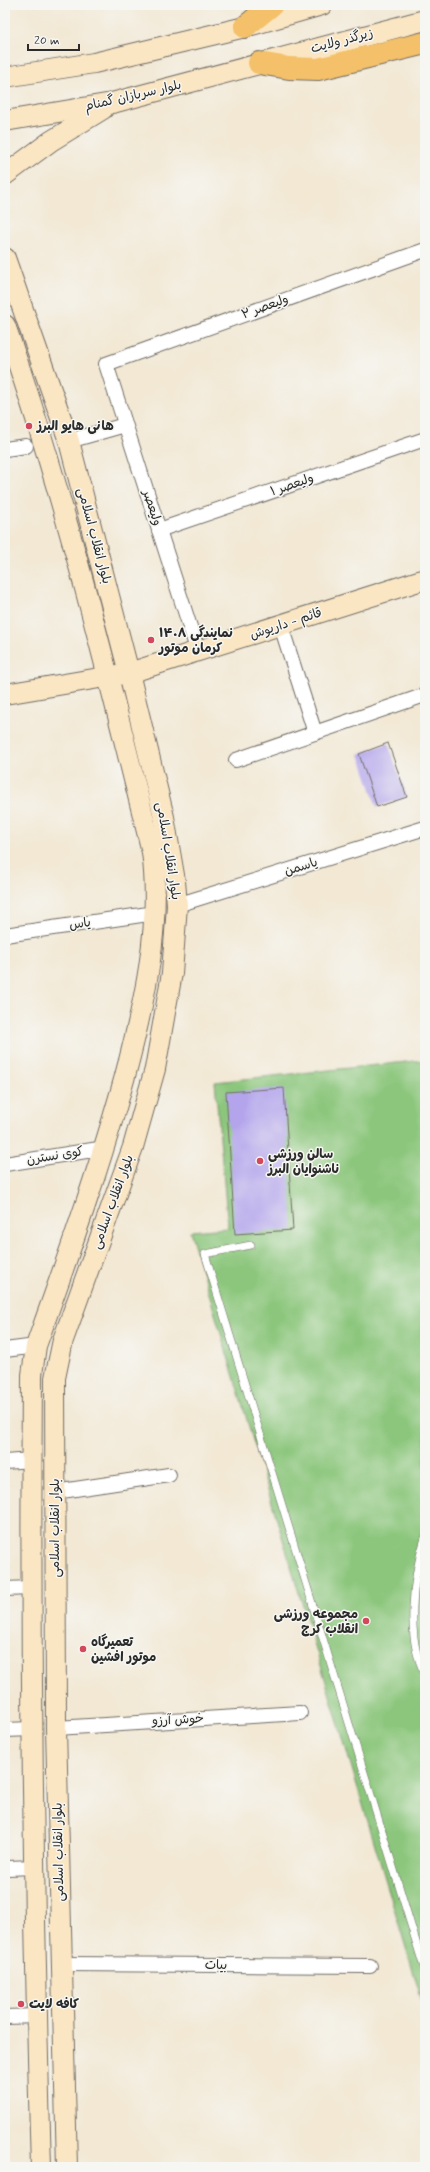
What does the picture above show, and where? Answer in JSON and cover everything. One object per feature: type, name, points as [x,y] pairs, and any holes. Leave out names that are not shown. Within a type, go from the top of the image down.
[{"type":"main road","points":[[245,27],[272,5]]},
{"type":"main road","points":[[5,77],[94,63],[245,27],[322,5]]},
{"type":"main road","name":"زیرگذر ولایت","points":[[259,63],[425,20]]},
{"type":"main road","points":[[259,63],[289,68],[318,69],[425,43]]},
{"type":"main road","name":"بلوار سربازان گمنام","points":[[5,121],[112,103],[259,63]]},
{"type":"main road","points":[[5,175],[51,141],[112,103]]},
{"type":"main road","name":"بلوار انقلاب اسلامی","points":[[5,258],[69,441],[129,673],[164,817],[175,881],[177,905],[172,973],[155,1069],[133,1146],[63,1340],[55,1378],[56,1728],[67,2167]]},
{"type":"main road","name":"بلوار انقلاب اسلامی","points":[[5,326],[46,446],[108,677],[152,852],[156,878],[155,913],[146,981],[135,1037],[106,1148],[36,1346],[32,1375],[32,1729],[41,2167]]},
{"type":"main road","name":"قائم - داریوش","points":[[5,694],[129,673],[281,626],[425,579]]},
{"type":"main road","points":[[155,913],[177,905]]},
{"type":"street","name":"ولیعصر ۲","points":[[106,364],[425,250]]},
{"type":"street","name":"ولیعصر","points":[[106,364],[198,652]]},
{"type":"street","points":[[69,441],[126,425]]},
{"type":"street","name":"ولیعصر ۱","points":[[159,530],[425,439]]},
{"type":"street","points":[[5,450],[26,446]]},
{"type":"street","points":[[281,626],[315,733]]},
{"type":"street","points":[[236,760],[425,695]]},
{"type":"street","name":"یاسمن","points":[[177,905],[425,828]]},
{"type":"street","name":"یاس","points":[[5,935],[155,913]]},
{"type":"street","name":"کوی نسترن","points":[[5,1164],[106,1148]]},
{"type":"street","points":[[5,1350],[36,1346]]},
{"type":"street","points":[[5,1462],[31,1460]]},
{"type":"street","points":[[55,1492],[169,1475]]},
{"type":"street","points":[[5,1589],[31,1588]]},
{"type":"street","name":"خوش آرزو","points":[[56,1728],[300,1713]]},
{"type":"street","points":[[5,1730],[32,1729]]},
{"type":"street","points":[[7,1868],[34,1867]]},
{"type":"street","name":"بیات","points":[[62,1964],[370,1966]]},
{"type":"street","points":[[5,2017],[37,2016]]},
{"type":"lane","points":[[252,1245],[205,1254],[425,1971]]},
{"type":"lane","points":[[425,1538],[417,1564],[412,1618],[419,1664],[425,1674]]},
{"type":"green space","name":"مجموعه ورزشی انقلاب کرج","points":[[425,1060],[425,2011],[190,1231],[228,1228],[215,1082]]},
{"type":"building","points":[[388,743],[407,797],[377,807],[359,754]]},
{"type":"building","name":"سالن ورزشی ناشنوایان البرز","points":[[284,1088],[293,1230],[235,1234],[226,1092]]},
{"type":"place","name":"هانی هایو البرز","points":[[29,426]]},
{"type":"place","name":"نمایندگی ۱۴۰۸ کرمان موتور","points":[[151,640]]},
{"type":"place","name":"سالن ورزشی ناشنوایان البرز","points":[[260,1161]]},
{"type":"place","name":"مجموعه ورزشی انقلاب کرج","points":[[366,1621]]},
{"type":"place","name":"تعمیرگاه موتور افشین","points":[[83,1649]]},
{"type":"place","name":"کافه لایت","points":[[21,2004]]}]
